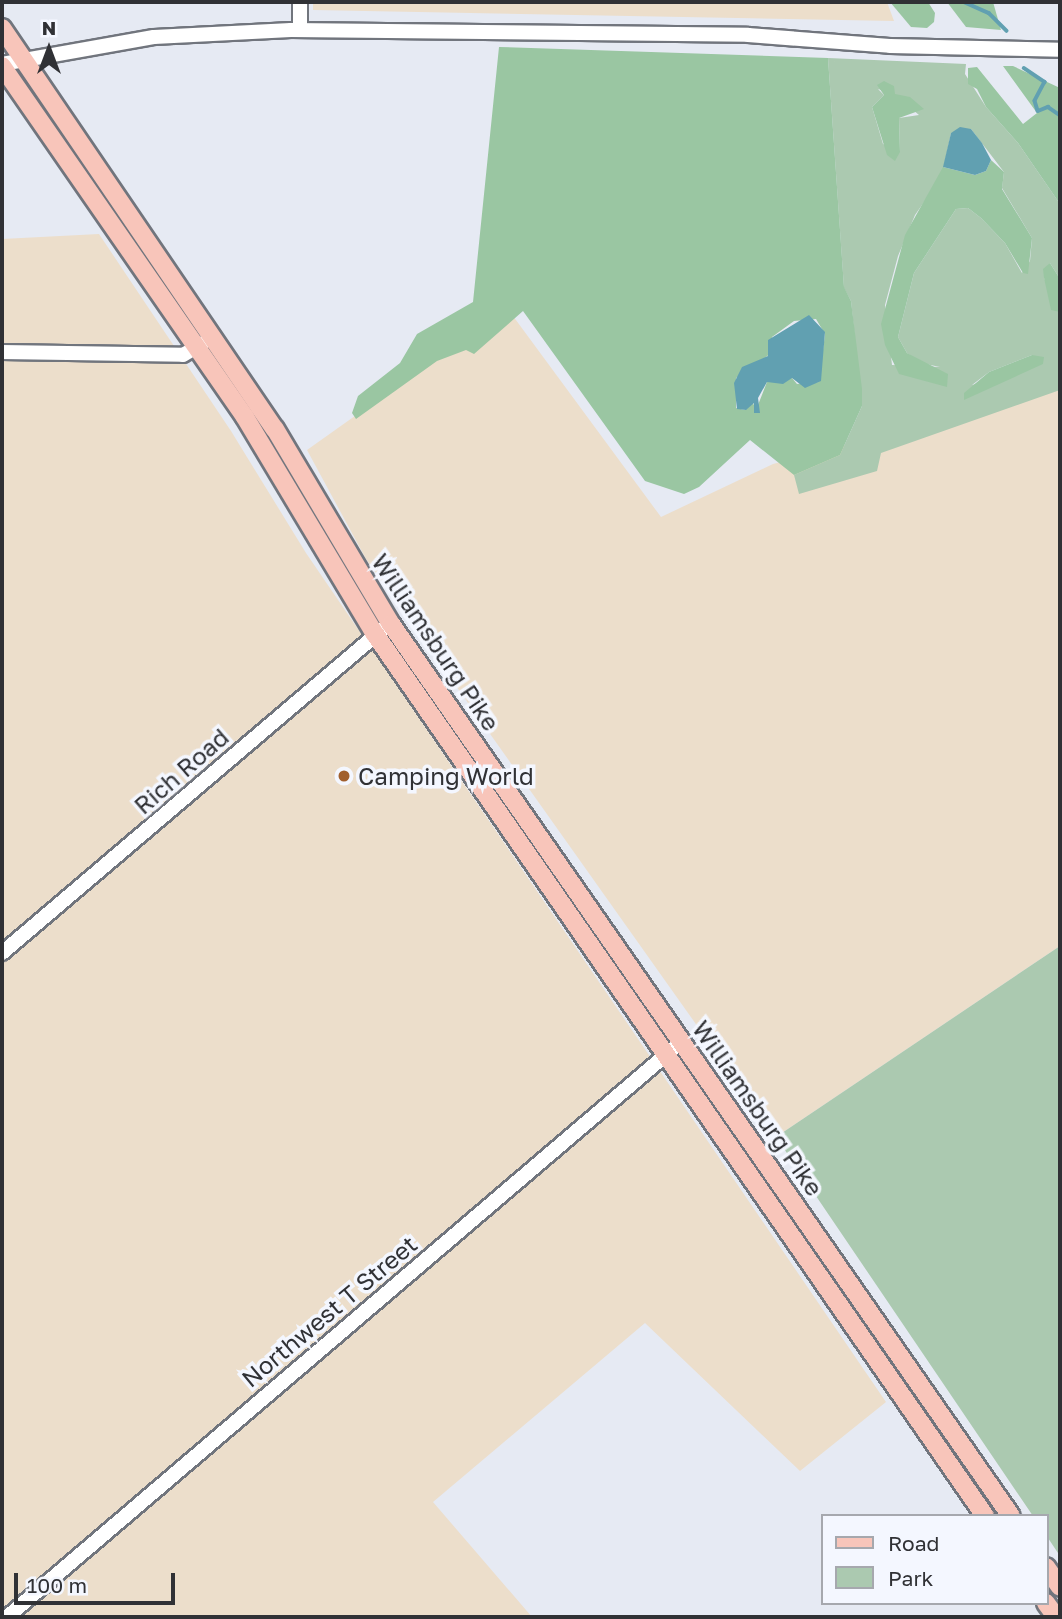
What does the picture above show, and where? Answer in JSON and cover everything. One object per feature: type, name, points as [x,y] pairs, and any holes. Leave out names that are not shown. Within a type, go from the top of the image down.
[{"type":"main road","name":"Williamsburg Pike","points":[[2,28],[275,429],[391,624],[1010,1514]]},
{"type":"main road","name":"Williamsburg Pike","points":[[2,65],[268,454],[375,634],[664,1056],[984,1514]]},
{"type":"main road","points":[[1048,1570],[1060,1587]]},
{"type":"street","points":[[300,2],[300,30]]},
{"type":"street","points":[[2,65],[154,37],[300,30],[748,35],[901,46],[1060,50]]},
{"type":"street","points":[[2,352],[183,355],[213,337]]},
{"type":"street","name":"Rich Road","points":[[2,953],[375,634],[391,624]]},
{"type":"street","name":"Northwest T Street","points":[[7,1617],[682,1042]]},
{"type":"shaded area","points":[[313,2],[887,2],[894,21],[313,10]]},
{"type":"shaded area","points":[[99,234],[231,431],[306,553],[886,1402],[800,1471],[645,1323],[433,1502],[532,1617],[2,1617],[2,239]]},
{"type":"shaded area","points":[[507,308],[661,517],[773,464],[1060,388],[1060,946],[776,1137],[366,559],[307,450]]},
{"type":"green space","points":[[890,2],[928,2],[935,13],[934,22],[927,28],[911,27]]},
{"type":"green space","points":[[947,2],[993,2],[1001,30],[966,27]]},
{"type":"green space","points":[[499,47],[828,58],[844,287],[851,301],[862,389],[862,406],[840,455],[794,475],[750,440],[699,487],[684,494],[645,481],[523,311],[474,354],[466,350],[437,361],[356,419],[352,413],[358,396],[400,363],[417,334],[473,302]],"holes":[[[816,319],[825,334],[819,382],[797,384],[792,378],[767,382],[756,410],[753,403],[745,410],[736,408],[736,378],[770,354],[772,337],[794,321]]]},
{"type":"green space","points":[[828,58],[966,64],[965,74],[986,107],[1018,143],[1060,204],[1060,279],[1050,263],[1044,278],[1060,312],[1060,390],[881,453],[877,471],[799,494],[794,475],[840,455],[862,406],[851,301],[844,288]],"holes":[[[878,89],[894,94],[919,115],[899,118],[900,152],[883,144],[872,107],[884,95]],[[971,129],[1004,172],[1002,188],[1032,238],[1030,261],[1022,273],[1005,243],[981,218],[968,208],[956,209],[914,273],[898,337],[907,353],[921,363],[940,367],[892,365],[885,305],[898,256],[915,215],[942,176],[951,133]],[[1032,355],[1028,370],[972,385],[989,372]]]},
{"type":"green space","points":[[1003,66],[1013,66],[1060,88],[1060,204],[1018,143],[986,107],[977,89],[968,84],[968,68],[977,67],[1023,124],[1037,113]]},
{"type":"green space","points":[[884,81],[894,86],[895,94],[910,97],[924,109],[899,118],[900,152],[895,161],[887,155],[872,107],[884,95],[877,85]]},
{"type":"green space","points":[[991,160],[1004,172],[1002,189],[1032,238],[1028,274],[1023,273],[1005,243],[981,218],[968,208],[956,209],[914,273],[898,337],[907,353],[948,374],[947,387],[899,374],[885,345],[881,324],[905,235],[943,167],[975,175],[986,171]]},
{"type":"green space","points":[[1050,263],[1060,279],[1060,312],[1051,310],[1044,278],[1043,269]]},
{"type":"green space","points":[[1032,355],[1044,357],[1043,364],[964,400],[964,393],[989,372]]},
{"type":"green space","points":[[1060,946],[1060,1556],[1048,1538],[1048,1514],[1032,1514],[776,1137]]},
{"type":"water","points":[[960,127],[971,129],[982,143],[991,160],[986,171],[975,175],[943,167],[951,133]]},
{"type":"water","points":[[809,315],[825,332],[821,381],[805,388],[792,378],[783,384],[767,382],[758,398],[760,413],[754,413],[754,403],[746,410],[737,409],[734,383],[742,367],[768,356],[768,340]]},
{"type":"waterway","points":[[964,2],[989,13],[1007,31]]},
{"type":"waterway","points":[[1024,68],[1045,82],[1035,101],[1038,111],[1048,107],[1060,115]]},
{"type":"place","name":"Camping World","points":[[344,776]]}]
